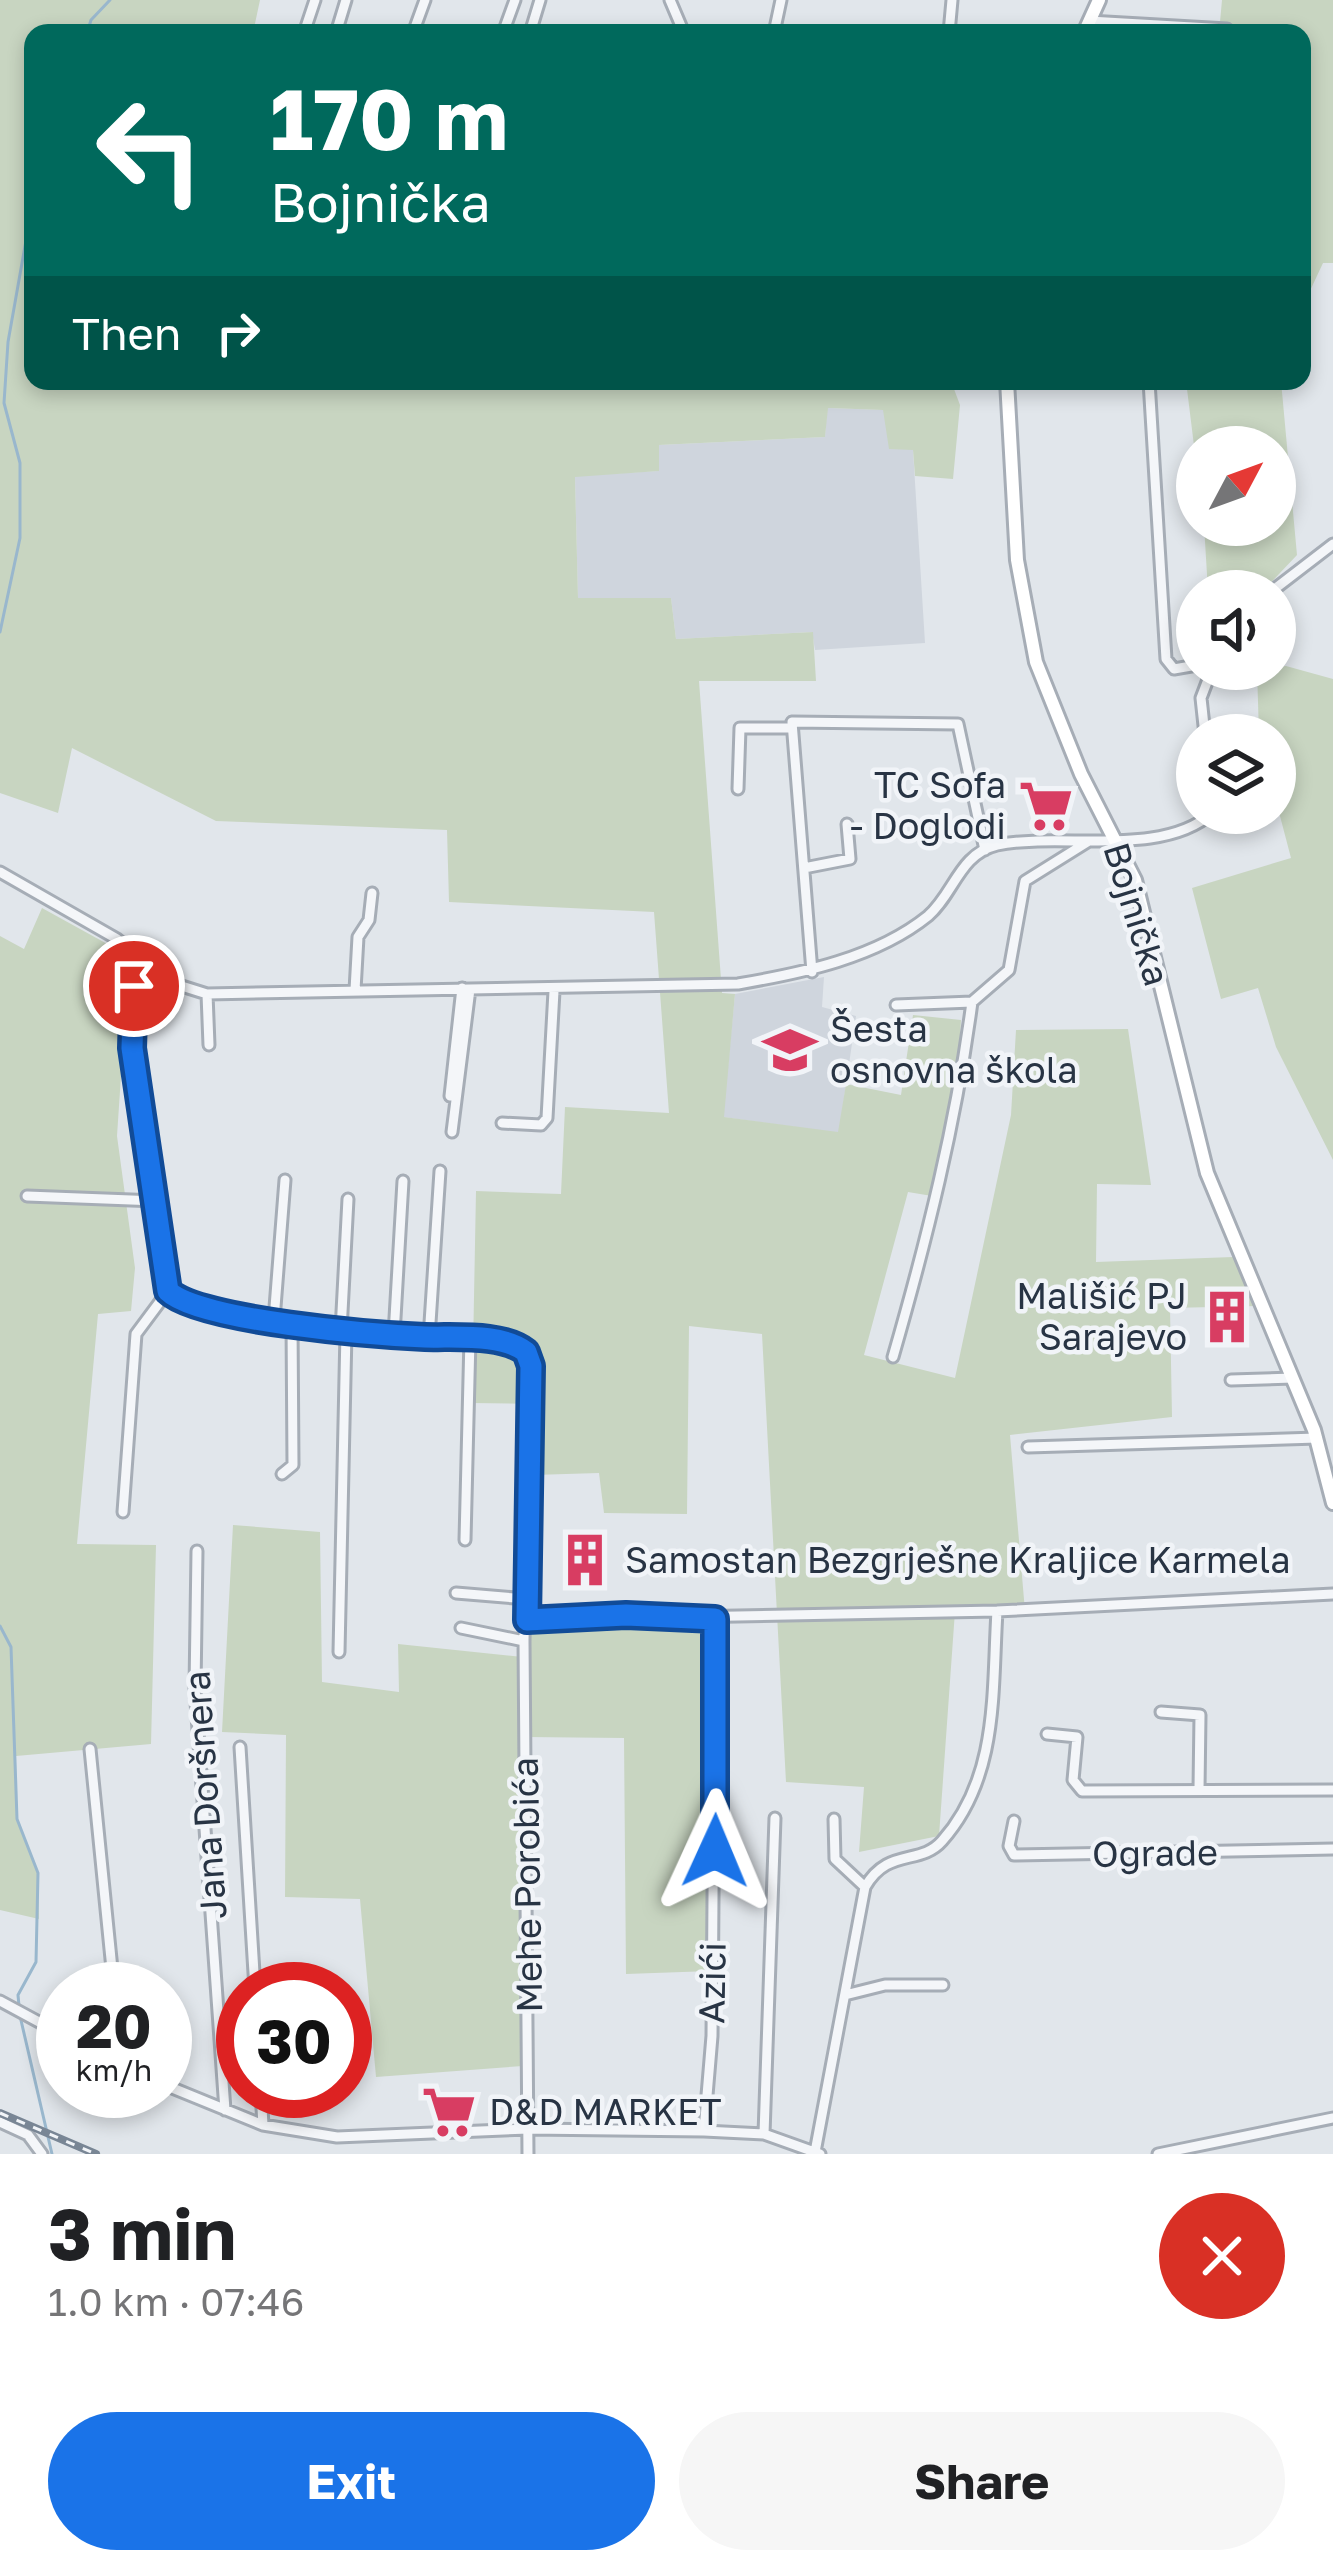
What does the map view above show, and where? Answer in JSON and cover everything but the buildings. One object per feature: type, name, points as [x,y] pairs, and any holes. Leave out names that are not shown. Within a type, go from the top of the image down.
[{"type":"main road","name":"Bojnička","points":[[1008,390],[1017,560],[1036,662],[1081,774],[1135,880],[1207,1173],[1317,1438],[1333,1503]]},
{"type":"street","points":[[1150,390],[1166,659],[1176,669]]},
{"type":"street","points":[[1296,573],[1333,544]]},
{"type":"street","points":[[812,972],[793,722],[958,724],[985,850]]},
{"type":"street","points":[[738,789],[740,728],[791,728]]},
{"type":"street","points":[[804,868],[850,860],[848,824]]},
{"type":"street","points":[[0,872],[111,935],[170,982],[207,994],[739,984],[812,972],[925,919],[959,873],[985,850],[1063,838],[1120,845],[1176,826]]},
{"type":"street","points":[[896,1005],[972,1001],[1009,970],[1025,880],[1089,841]]},
{"type":"street","points":[[355,989],[358,937],[368,924],[372,892]]},
{"type":"street","points":[[123,1512],[136,1334],[168,1291],[130,1029],[134,986],[150,967]]},
{"type":"street","points":[[449,1107],[466,988]]},
{"type":"street","points":[[452,1132],[466,988]]},
{"type":"street","points":[[502,1123],[541,1125],[547,1118],[554,991]]},
{"type":"street","points":[[207,994],[209,1045]]},
{"type":"street","points":[[893,1357],[931,1226],[960,1095],[972,1001]]},
{"type":"street","points":[[429,1337],[440,1171]]},
{"type":"street","points":[[274,1320],[285,1180]]},
{"type":"street","points":[[394,1336],[403,1181]]},
{"type":"street","points":[[27,1196],[157,1201]]},
{"type":"street","points":[[339,1652],[348,1199]]},
{"type":"street","name":"Mehe Porobića","points":[[168,1291],[189,1304],[274,1320],[394,1336],[470,1338],[521,1347],[530,1358],[524,1642],[528,2154]]},
{"type":"street","points":[[282,1474],[293,1465],[292,1323]]},
{"type":"street","points":[[465,1540],[470,1338]]},
{"type":"street","points":[[1231,1380],[1293,1378]]},
{"type":"street","points":[[1028,1447],[1317,1438]]},
{"type":"street","name":"Jana Doršnera","points":[[197,1551],[195,1688],[216,1994]]},
{"type":"street","points":[[456,1593],[527,1599]]},
{"type":"street","points":[[527,1620],[997,1611],[1333,1594]]},
{"type":"street","points":[[245,2118],[350,2138],[528,2129],[764,2134],[789,2149],[818,2153],[866,1887],[887,1862],[939,1844],[972,1799],[985,1768],[997,1611]]},
{"type":"street","name":"Azići","points":[[704,2132],[712,2036],[715,1619]]},
{"type":"street","points":[[460,1628],[524,1642]]},
{"type":"street","points":[[1161,1712],[1200,1715],[1199,1789]]},
{"type":"street","points":[[1046,1734],[1077,1737],[1073,1780],[1082,1791],[1333,1790]]},
{"type":"street","points":[[240,1747],[253,1962]]},
{"type":"street","points":[[90,1749],[111,1962]]},
{"type":"street","name":"Azići","points":[[764,2134],[775,1818]]},
{"type":"street","points":[[834,1819],[835,1859],[866,1887]]},
{"type":"street","name":"Ograde","points":[[1014,1822],[1009,1846],[1014,1855],[1333,1849]]},
{"type":"street","points":[[845,1995],[885,1984],[943,1985]]},
{"type":"street","points":[[5,2003],[36,2021]]},
{"type":"street","points":[[263,2118],[263,2125]]},
{"type":"street","points":[[1158,2154],[1333,2118]]},
{"type":"street","points":[[0,2122],[28,2135],[43,2154]]},
{"type":"shaded area","points":[[827,408],[883,410],[913,450],[925,643],[815,650],[812,632],[676,639],[671,598],[578,598],[575,476],[658,471],[659,445],[825,437]]},
{"type":"shaded area","name":"Šesta osnovna škola","points":[[824,977],[822,1007],[856,1016],[839,1133],[723,1117],[735,994]]},
{"type":"green space","points":[[0,0],[260,0],[255,24],[24,24],[24,390],[954,390],[960,405],[953,479],[915,476],[913,450],[889,449],[883,410],[828,408],[825,437],[659,445],[659,471],[575,477],[578,598],[671,598],[676,639],[813,632],[816,681],[699,681],[722,993],[735,994],[724,1117],[838,1132],[846,1084],[901,1095],[913,1015],[961,1020],[957,1089],[932,1196],[908,1192],[864,1355],[955,1378],[1011,1115],[1016,1030],[1128,1029],[1151,1185],[1097,1184],[1096,1262],[1233,1257],[1257,1306],[1170,1308],[1172,1417],[1010,1435],[1025,1611],[955,1611],[939,1836],[859,1852],[864,1787],[786,1782],[762,1334],[689,1326],[687,1514],[604,1513],[599,1473],[533,1475],[536,1404],[472,1403],[476,1191],[561,1194],[565,1107],[669,1113],[654,912],[449,902],[447,830],[216,821],[72,748],[58,813],[0,793]]},
{"type":"green space","points":[[1222,0],[1333,0],[1333,263],[1323,263],[1311,289],[1311,24],[1220,24]]},
{"type":"green space","points":[[1187,390],[1282,390],[1285,426],[1192,426]]},
{"type":"green space","points":[[1296,544],[1297,555],[1283,570],[1207,570],[1205,546]]},
{"type":"green space","points":[[1296,669],[1333,679],[1333,1160],[1276,1047],[1258,988],[1221,999],[1192,888],[1291,858],[1285,834],[1296,834],[1296,714],[1258,714],[1258,690],[1296,690]]},
{"type":"green space","points":[[42,908],[129,956],[117,1136],[135,1268],[131,1311],[98,1314],[77,1544],[156,1545],[151,1744],[16,1756],[17,1819],[38,1873],[39,1919],[0,1910],[0,936],[24,949]]},
{"type":"green space","points":[[233,1525],[320,1532],[322,1682],[399,1692],[398,1644],[523,1657],[526,1617],[706,1614],[711,1971],[626,1974],[624,1738],[526,1737],[523,2066],[376,2077],[372,1962],[366,1962],[360,1899],[285,1897],[286,1735],[222,1732]]},
{"type":"waterway","points":[[90,24],[110,0]]},
{"type":"waterway","points":[[0,632],[20,538],[20,463],[4,403],[8,342],[24,252]]},
{"type":"waterway","points":[[0,1626],[11,1647],[17,1819],[38,1873],[36,1962],[18,1995],[19,2006]]},
{"type":"waterway","points":[[20,2016],[52,2154]]},
{"type":"railway","points":[[0,2113],[96,2154]]},
{"type":"place","name":"TC Sofa - Doglodi","points":[[1046,806]]},
{"type":"place","name":"Šesta osnovna škola","points":[[790,1050]]},
{"type":"place","name":"Mališić PJ Sarajevo","points":[[1227,1317]]},
{"type":"place","name":"Samostan Bezgrješne Kraljice Karmela","points":[[585,1560]]},
{"type":"place","name":"D&D MARKET","points":[[449,2112]]},
{"type":"route","points":[[134,986],[132,1048],[168,1291],[189,1304],[274,1320],[394,1336],[470,1338],[513,1344],[526,1352],[531,1366],[527,1620],[626,1615],[715,1619],[715,1851]]}]
